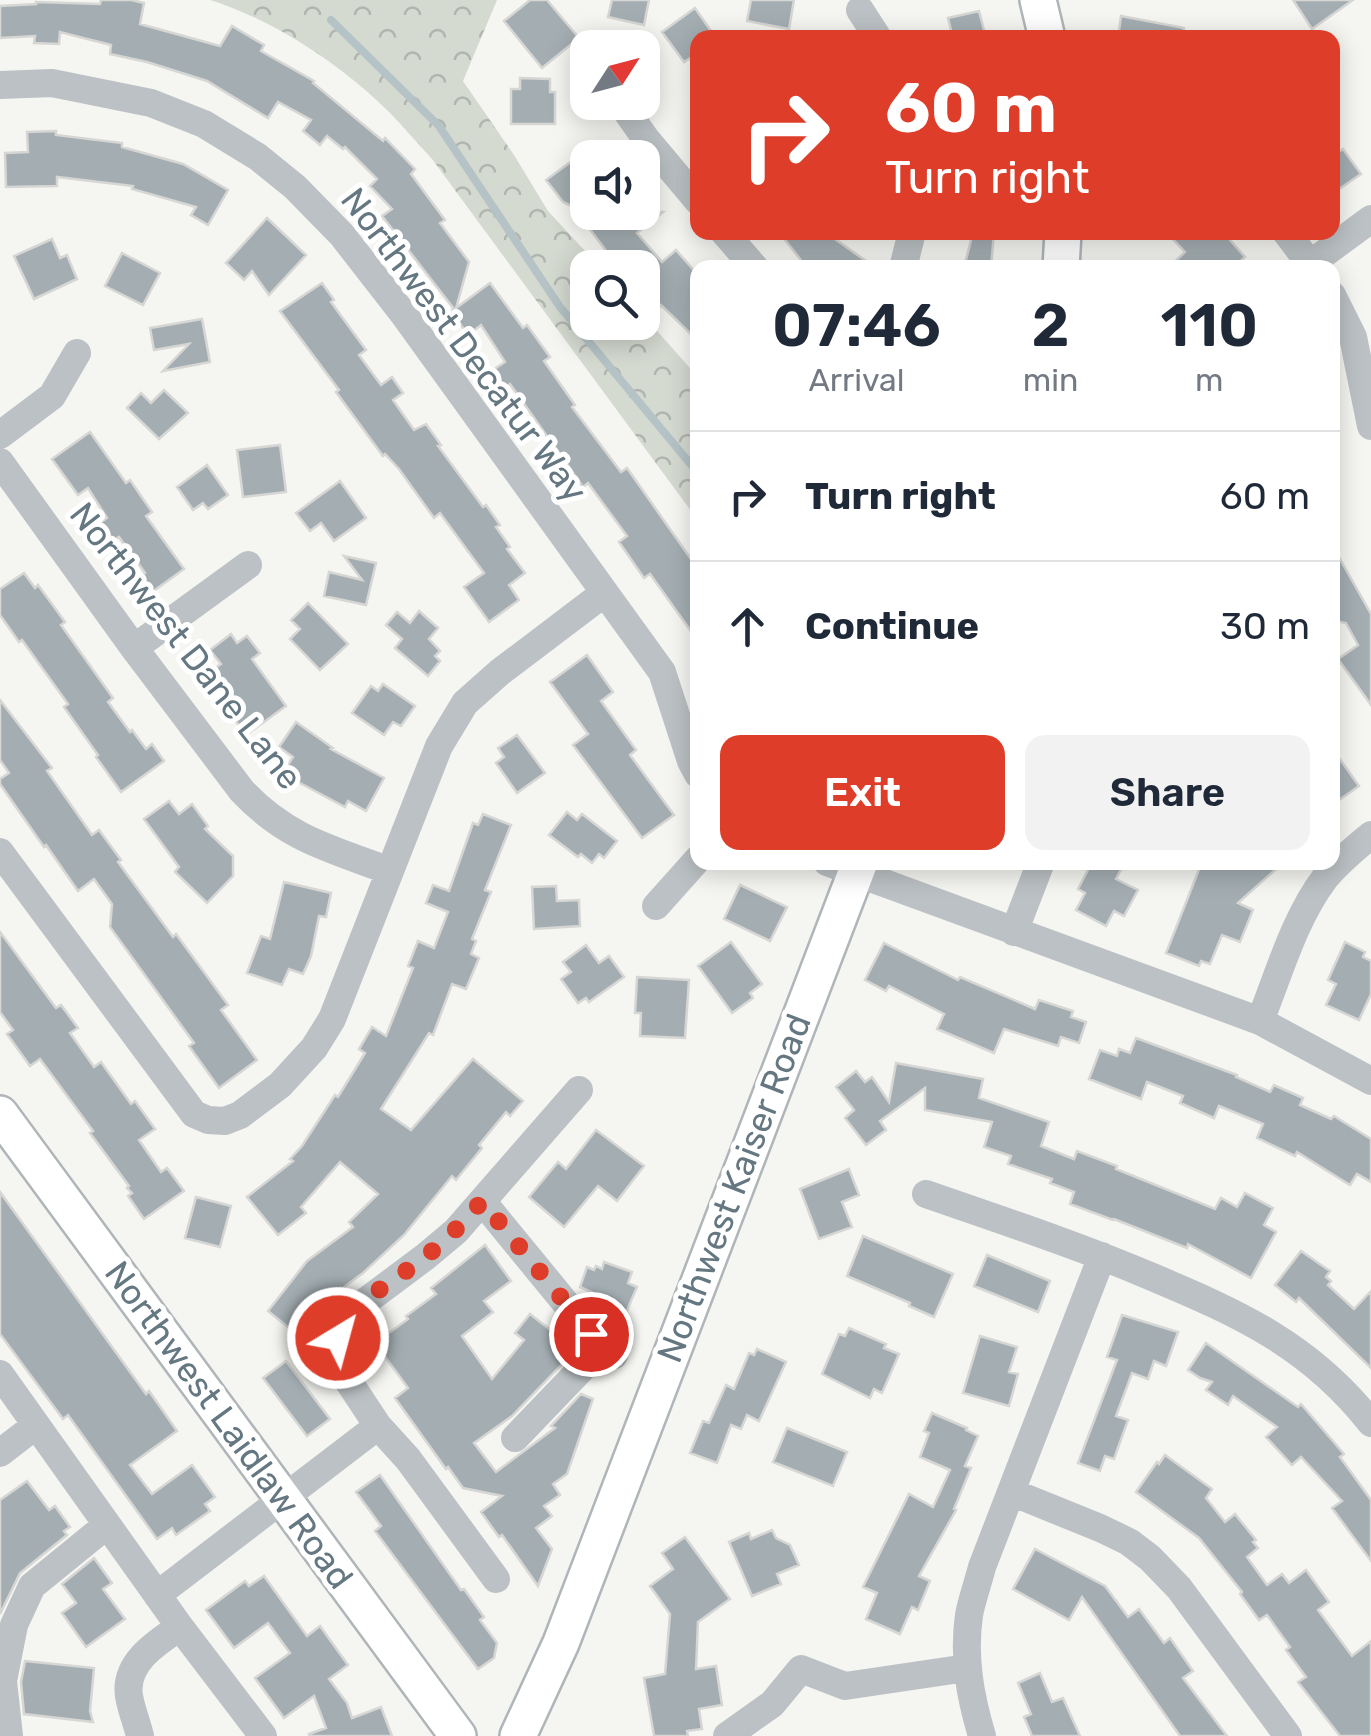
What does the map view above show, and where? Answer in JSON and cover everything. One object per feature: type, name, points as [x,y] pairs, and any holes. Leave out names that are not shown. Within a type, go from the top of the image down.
[{"type":"main road","points":[[1038,0],[1045,30]]},
{"type":"main road","name":"Northwest Kaiser Road","points":[[518,1736],[560,1643],[847,870]]},
{"type":"main road","name":"Northwest Laidlaw Road","points":[[0,1114],[458,1736]]},
{"type":"street","points":[[860,10],[873,30]]},
{"type":"street","name":"Northwest Decatur Way","points":[[0,85],[52,83],[151,103],[204,124],[258,156],[295,187],[342,235],[405,316],[662,672],[690,758]]},
{"type":"street","points":[[633,120],[690,191]]},
{"type":"street","points":[[1320,260],[1371,219]]},
{"type":"street","points":[[731,240],[748,260]]},
{"type":"street","points":[[1292,240],[1307,260]]},
{"type":"street","points":[[1340,311],[1353,338],[1371,426]]},
{"type":"street","points":[[0,435],[52,396],[77,353]]},
{"type":"street","name":"Northwest Dane Lane","points":[[0,462],[134,648],[260,810],[301,838],[390,871]]},
{"type":"street","points":[[134,648],[248,565]]},
{"type":"street","points":[[0,852],[194,1114],[225,1121],[240,1115],[280,1084],[314,1048],[332,1019],[439,746],[465,703],[604,594]]},
{"type":"street","points":[[1340,865],[1371,835]]},
{"type":"street","points":[[656,906],[690,868]]},
{"type":"street","points":[[858,870],[1014,932],[1260,1021],[1371,1082]]},
{"type":"street","points":[[1014,932],[1038,870]]},
{"type":"street","points":[[1260,1021],[1302,916],[1334,870]]},
{"type":"street","points":[[496,1579],[408,1459],[378,1426],[340,1368],[336,1357],[338,1338],[354,1310],[456,1231],[578,1090]]},
{"type":"street","points":[[926,1194],[1102,1256],[1222,1306],[1268,1330],[1310,1361],[1371,1423]]},
{"type":"street","points":[[482,1201],[606,1349],[586,1364],[515,1438]]},
{"type":"street","points":[[982,1736],[967,1668],[969,1615],[982,1567],[1102,1256]]},
{"type":"street","points":[[0,1374],[180,1627],[263,1736]]},
{"type":"street","points":[[0,1453],[35,1426]]},
{"type":"street","points":[[157,1595],[378,1426]]},
{"type":"street","points":[[1011,1492],[1100,1528],[1150,1558],[1179,1588],[1288,1736]]},
{"type":"street","points":[[9,1736],[3,1681],[14,1625],[32,1586],[107,1525]]},
{"type":"street","points":[[140,1736],[128,1694],[135,1666],[153,1645],[180,1627]]},
{"type":"street","points":[[727,1736],[772,1704],[800,1669],[845,1686],[967,1668]]},
{"type":"green space","points":[[210,0],[497,0],[463,81],[548,211],[584,250],[570,250],[570,340],[660,340],[660,334],[690,368],[690,509],[432,159],[350,77],[258,19]]},
{"type":"building","points":[[101,0],[144,3],[140,24],[220,46],[232,26],[264,45],[261,51],[314,81],[383,141],[385,138],[415,169],[411,174],[445,220],[440,223],[469,262],[456,308],[490,283],[550,357],[544,361],[575,405],[572,407],[621,472],[627,468],[690,558],[690,630],[650,574],[644,578],[619,542],[627,536],[588,483],[583,487],[510,384],[505,388],[493,370],[505,362],[481,325],[468,335],[451,311],[454,309],[382,216],[392,209],[370,186],[377,179],[345,147],[327,136],[320,145],[303,131],[311,120],[278,102],[268,118],[207,81],[110,54],[111,45],[60,32],[59,44],[34,43],[35,36],[0,38],[0,6],[36,2],[100,4]]},
{"type":"building","points":[[530,0],[547,0],[572,30],[570,45],[542,68],[504,21]]},
{"type":"building","points":[[612,0],[649,0],[644,25],[608,17]]},
{"type":"building","points":[[751,0],[794,0],[789,29],[747,21]]},
{"type":"building","points":[[1293,0],[1353,0],[1312,29]]},
{"type":"building","points":[[695,8],[710,30],[690,30],[690,58],[684,62],[662,32]]},
{"type":"building","points":[[979,11],[984,30],[951,30],[948,18]]},
{"type":"building","points":[[1121,16],[1184,28],[1184,30],[1119,30]]},
{"type":"building","points":[[520,78],[550,79],[550,92],[555,92],[555,124],[511,124],[511,89],[520,89]]},
{"type":"building","points":[[56,131],[56,135],[122,143],[122,147],[183,164],[228,190],[208,225],[191,215],[196,207],[132,189],[133,186],[57,177],[57,186],[6,187],[5,153],[28,152],[27,132]]},
{"type":"building","points":[[1343,149],[1361,174],[1340,188]]},
{"type":"building","points":[[570,162],[570,205],[563,202],[546,180]]},
{"type":"building","points":[[267,218],[306,255],[269,295],[252,271],[244,280],[226,263]]},
{"type":"building","points":[[590,230],[641,230],[637,233],[652,250],[606,250]]},
{"type":"building","points":[[52,239],[60,258],[67,255],[77,279],[34,299],[14,256]]},
{"type":"building","points":[[785,240],[836,240],[865,260],[801,260]]},
{"type":"building","points":[[971,240],[993,240],[992,260],[966,260]]},
{"type":"building","points":[[1174,240],[1230,240],[1245,257],[1176,260],[1185,252]]},
{"type":"building","points":[[676,250],[690,266],[690,333],[661,305],[660,260],[662,262]]},
{"type":"building","points":[[122,253],[160,273],[143,305],[105,286]]},
{"type":"building","points":[[322,283],[366,350],[359,355],[381,385],[392,377],[403,393],[393,400],[414,430],[426,424],[441,445],[438,446],[500,525],[496,527],[510,547],[507,549],[525,573],[509,585],[519,600],[489,622],[464,587],[484,573],[440,513],[434,518],[399,469],[383,456],[280,311]]},
{"type":"building","points":[[202,319],[210,362],[163,371],[189,344],[154,350],[150,328]]},
{"type":"building","points":[[164,390],[188,413],[159,439],[127,408],[141,393],[151,403]]},
{"type":"building","points":[[90,432],[152,512],[146,516],[184,569],[148,595],[136,579],[145,573],[119,537],[109,543],[97,525],[107,518],[88,488],[78,495],[52,459]]},
{"type":"building","points":[[280,445],[286,492],[243,497],[237,450]]},
{"type":"building","points":[[207,465],[228,495],[208,509],[203,503],[193,510],[177,487]]},
{"type":"building","points":[[340,481],[366,518],[334,541],[321,523],[310,531],[296,513]]},
{"type":"building","points":[[344,556],[376,563],[366,605],[324,596],[329,572],[362,580]]},
{"type":"building","points":[[1340,559],[1371,614],[1371,705],[1340,662],[1340,658],[1358,645],[1346,623],[1340,622]]},
{"type":"building","points":[[24,573],[35,588],[38,585],[65,622],[61,625],[113,698],[108,702],[130,732],[146,749],[152,744],[164,761],[121,792],[64,707],[68,704],[0,615],[0,589]]},
{"type":"building","points":[[308,603],[348,644],[320,670],[290,639],[300,629],[291,620]]},
{"type":"building","points":[[419,611],[438,628],[429,639],[440,651],[435,656],[440,661],[428,676],[395,648],[402,639],[386,625],[397,612],[410,623]]},
{"type":"building","points":[[231,634],[237,643],[247,636],[260,653],[252,659],[286,706],[246,735],[207,674],[221,664],[210,650]]},
{"type":"building","points":[[587,655],[613,692],[601,701],[636,750],[630,755],[674,815],[642,838],[573,745],[588,734],[550,682]]},
{"type":"building","points":[[383,684],[415,706],[401,726],[393,722],[384,735],[352,713],[371,686],[378,691]]},
{"type":"building","points":[[0,700],[52,768],[47,771],[92,835],[99,830],[173,937],[176,934],[228,1005],[221,1010],[257,1060],[219,1088],[189,1046],[194,1043],[110,927],[112,904],[94,879],[78,891],[0,784],[0,779],[9,773],[0,760]]},
{"type":"building","points":[[296,722],[331,749],[384,778],[366,811],[348,801],[345,807],[284,771],[293,757],[279,747]]},
{"type":"building","points":[[517,735],[545,773],[517,793],[496,763],[504,757],[498,748]]},
{"type":"building","points":[[1340,759],[1359,786],[1340,799]]},
{"type":"building","points":[[169,801],[179,814],[192,804],[208,826],[205,829],[233,856],[233,876],[207,903],[175,872],[179,867],[144,819]]},
{"type":"building","points":[[567,812],[577,820],[582,814],[617,841],[604,858],[599,854],[592,863],[549,835]]},
{"type":"building","points":[[483,814],[511,825],[485,890],[491,892],[472,939],[476,941],[471,954],[479,958],[466,989],[452,984],[433,1035],[429,1033],[381,1109],[411,1130],[473,1059],[523,1101],[510,1116],[506,1112],[456,1180],[452,1176],[404,1235],[324,1302],[298,1335],[268,1311],[307,1261],[353,1227],[349,1222],[378,1194],[340,1162],[301,1207],[306,1213],[278,1235],[247,1197],[293,1161],[290,1159],[335,1095],[338,1097],[365,1053],[359,1049],[372,1027],[386,1036],[413,968],[408,966],[418,941],[434,948],[448,912],[426,903],[433,885],[449,891],[473,823],[478,825]]},
{"type":"building","points":[[1088,870],[1121,870],[1116,879],[1138,890],[1124,916],[1114,911],[1106,926],[1076,910],[1085,893],[1078,889]]},
{"type":"building","points":[[1199,870],[1275,870],[1238,903],[1253,910],[1240,942],[1222,935],[1210,964],[1201,961],[1199,966],[1166,953]]},
{"type":"building","points":[[284,882],[331,893],[326,917],[319,916],[303,974],[289,969],[282,985],[247,973],[261,936],[270,939]]},
{"type":"building","points":[[740,885],[787,907],[770,941],[724,919]]},
{"type":"building","points":[[556,886],[557,901],[579,900],[580,926],[534,929],[532,887]]},
{"type":"building","points":[[0,932],[56,1008],[61,1005],[78,1028],[70,1033],[94,1067],[101,1062],[155,1129],[139,1140],[161,1172],[167,1168],[184,1191],[144,1219],[128,1196],[132,1193],[129,1186],[40,1059],[30,1066],[7,1034],[13,1030],[0,1012]]},
{"type":"building","points":[[731,942],[762,984],[750,993],[753,998],[732,1013],[698,966]]},
{"type":"building","points":[[1345,942],[1365,952],[1363,957],[1371,961],[1371,994],[1359,1020],[1326,1005],[1336,984],[1328,980]]},
{"type":"building","points":[[884,943],[958,980],[960,977],[1035,1009],[1039,1000],[1073,1011],[1071,1017],[1086,1022],[1079,1043],[1061,1037],[1058,1046],[1004,1029],[994,1053],[937,1029],[944,1014],[889,986],[886,991],[865,980]]},
{"type":"building","points":[[586,945],[599,963],[609,956],[624,977],[589,1002],[586,998],[578,1003],[561,979],[571,972],[563,962]]},
{"type":"building","points":[[637,977],[689,980],[685,1038],[640,1036],[641,1013],[635,1013]]},
{"type":"building","points":[[1136,1038],[1237,1075],[1270,1092],[1274,1085],[1303,1098],[1300,1105],[1331,1119],[1334,1116],[1371,1139],[1371,1182],[1357,1174],[1350,1185],[1297,1152],[1295,1156],[1257,1138],[1263,1124],[1219,1106],[1214,1118],[1180,1103],[1183,1096],[1147,1082],[1141,1099],[1089,1079],[1100,1050],[1117,1056],[1119,1049],[1130,1053]]},
{"type":"building","points":[[896,1063],[983,1079],[979,1098],[1049,1122],[1041,1146],[1074,1159],[1077,1151],[1215,1209],[1221,1198],[1237,1207],[1245,1193],[1273,1208],[1264,1225],[1276,1232],[1251,1278],[1188,1244],[1187,1248],[1070,1204],[1074,1192],[1050,1183],[1052,1179],[1008,1164],[1011,1156],[984,1147],[992,1122],[925,1110],[925,1088],[880,1121],[886,1130],[866,1145],[845,1118],[854,1110],[836,1087],[856,1071],[865,1082],[872,1077],[889,1102]]},
{"type":"building","points":[[596,1130],[644,1166],[617,1201],[598,1186],[564,1227],[529,1197],[558,1162],[566,1169]]},
{"type":"building","points":[[849,1169],[859,1195],[842,1202],[852,1227],[819,1239],[800,1189]]},
{"type":"building","points":[[0,1192],[177,1431],[130,1465],[152,1494],[192,1465],[215,1497],[205,1504],[210,1511],[176,1535],[172,1528],[157,1539],[68,1415],[63,1419],[0,1334]]},
{"type":"building","points":[[196,1197],[231,1206],[220,1247],[185,1238]]},
{"type":"building","points":[[863,1236],[953,1274],[934,1317],[847,1276]]},
{"type":"building","points":[[485,1245],[511,1281],[484,1301],[493,1312],[462,1336],[492,1379],[524,1340],[515,1333],[530,1314],[566,1342],[556,1354],[565,1361],[512,1416],[474,1443],[496,1472],[555,1428],[551,1426],[581,1394],[593,1399],[567,1474],[553,1484],[560,1495],[544,1506],[552,1516],[536,1528],[552,1549],[538,1586],[481,1512],[502,1496],[463,1488],[446,1469],[395,1398],[408,1388],[375,1343],[408,1319],[406,1316],[436,1294],[431,1288]]},
{"type":"building","points":[[1301,1251],[1330,1271],[1326,1277],[1331,1281],[1328,1285],[1354,1309],[1371,1291],[1371,1368],[1299,1298],[1296,1302],[1275,1285]]},
{"type":"building","points":[[987,1255],[1050,1281],[1038,1312],[974,1286]]},
{"type":"building","points":[[604,1262],[632,1272],[628,1283],[637,1287],[625,1315],[590,1300],[593,1293],[580,1287],[587,1267],[602,1269]]},
{"type":"building","points":[[1122,1315],[1178,1332],[1166,1366],[1154,1361],[1148,1379],[1132,1373],[1116,1416],[1128,1420],[1114,1459],[1105,1456],[1100,1471],[1078,1463],[1117,1360],[1107,1357]]},
{"type":"building","points":[[849,1328],[899,1354],[882,1393],[874,1389],[870,1398],[822,1374],[839,1334],[845,1336]]},
{"type":"building","points":[[980,1336],[1017,1347],[1009,1372],[1018,1374],[1009,1406],[963,1393]]},
{"type":"building","points":[[1206,1343],[1298,1407],[1301,1404],[1344,1454],[1340,1457],[1371,1500],[1371,1561],[1332,1508],[1342,1501],[1301,1457],[1292,1465],[1266,1437],[1277,1427],[1233,1396],[1228,1405],[1206,1390],[1212,1382],[1188,1370]]},
{"type":"building","points":[[757,1349],[786,1362],[759,1421],[747,1415],[741,1429],[731,1425],[717,1463],[690,1453],[703,1421],[709,1423],[726,1385],[734,1389],[749,1353],[754,1355]]},
{"type":"building","points":[[286,1361],[330,1419],[307,1436],[263,1378]]},
{"type":"building","points":[[932,1413],[978,1436],[965,1466],[971,1468],[956,1510],[919,1576],[930,1581],[918,1610],[912,1607],[900,1634],[866,1619],[877,1593],[863,1587],[909,1494],[933,1507],[950,1470],[920,1457]]},
{"type":"building","points":[[787,1428],[847,1452],[833,1486],[773,1462]]},
{"type":"building","points":[[1165,1455],[1212,1489],[1206,1498],[1225,1522],[1235,1514],[1256,1540],[1253,1542],[1258,1548],[1247,1557],[1267,1585],[1282,1574],[1289,1583],[1306,1570],[1329,1602],[1318,1610],[1352,1656],[1371,1641],[1371,1736],[1340,1736],[1298,1682],[1306,1677],[1267,1615],[1259,1620],[1199,1538],[1136,1492]]},
{"type":"building","points":[[380,1475],[484,1617],[480,1620],[497,1643],[494,1658],[478,1669],[375,1531],[381,1526],[356,1492]]},
{"type":"building","points":[[27,1481],[49,1510],[55,1506],[70,1527],[64,1531],[67,1535],[20,1573],[0,1614],[0,1500]]},
{"type":"building","points":[[772,1530],[776,1538],[790,1545],[799,1565],[777,1574],[781,1584],[752,1596],[729,1542],[749,1533],[751,1539]]},
{"type":"building","points":[[685,1537],[730,1599],[698,1622],[696,1669],[716,1666],[722,1705],[699,1709],[702,1729],[687,1731],[688,1736],[654,1736],[644,1678],[665,1674],[670,1614],[650,1586],[673,1569],[662,1553]]},
{"type":"building","points":[[1035,1549],[1105,1586],[1128,1617],[1139,1609],[1164,1643],[1170,1638],[1193,1671],[1183,1678],[1227,1736],[1180,1736],[1082,1597],[1069,1620],[1013,1589]]},
{"type":"building","points":[[94,1558],[112,1583],[103,1589],[125,1619],[86,1647],[62,1613],[76,1603],[62,1584]]},
{"type":"building","points":[[264,1576],[307,1636],[320,1626],[348,1665],[329,1679],[347,1703],[352,1718],[381,1707],[392,1736],[309,1736],[326,1728],[314,1696],[284,1718],[255,1678],[290,1653],[268,1623],[234,1648],[206,1610],[245,1581],[249,1586]]},
{"type":"building","points":[[25,1661],[94,1668],[90,1711],[93,1722],[24,1714],[21,1682]]},
{"type":"building","points":[[1040,1673],[1052,1702],[1063,1698],[1080,1736],[1032,1736],[1024,1717],[1031,1714],[1018,1683]]},
{"type":"waterway","points":[[331,20],[439,126],[560,307],[690,463]]},
{"type":"route","points":[[338,1338],[354,1310],[456,1231],[482,1201],[591,1334]]}]
